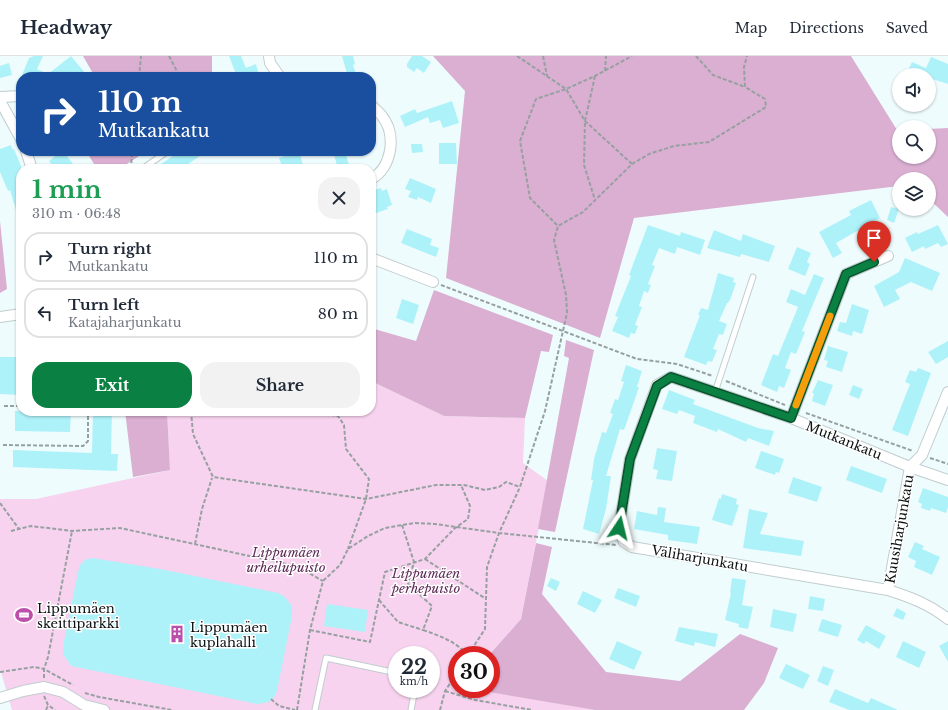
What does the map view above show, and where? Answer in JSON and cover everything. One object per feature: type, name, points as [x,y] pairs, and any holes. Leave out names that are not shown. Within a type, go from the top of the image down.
[{"type":"street","points":[[270,56],[270,63],[276,72]]},
{"type":"street","points":[[0,97],[16,96]]},
{"type":"street","points":[[0,101],[16,130]]},
{"type":"street","points":[[376,110],[383,117],[388,131],[390,152],[387,163],[376,176]]},
{"type":"street","points":[[791,418],[846,274],[888,256]]},
{"type":"street","points":[[376,260],[433,282]]},
{"type":"street","points":[[0,317],[16,315]]},
{"type":"street","name":"Mutkankatu","points":[[624,542],[619,528],[630,459],[657,386],[671,377],[791,418],[910,467],[948,480]]},
{"type":"street","points":[[910,467],[922,455],[948,392]]},
{"type":"street","name":"Kuusiharjunkatu","points":[[888,590],[910,467]]},
{"type":"street","name":"Väliharjunkatu","points":[[624,542],[632,547],[888,590],[915,598],[934,608],[948,618]]},
{"type":"street","points":[[0,698],[44,687],[63,692],[76,701],[99,709]]},
{"type":"lane","points":[[149,164],[161,156]]},
{"type":"lane","points":[[715,392],[753,277]]},
{"type":"lane","points":[[315,710],[326,658],[388,671]]},
{"type":"lane","points":[[411,710],[413,698]]},
{"type":"path","points":[[139,72],[141,56]]},
{"type":"path","points":[[169,56],[177,72]]},
{"type":"path","points":[[517,56],[566,89],[585,121],[632,164]]},
{"type":"path","points":[[543,56],[547,77]]},
{"type":"path","points":[[605,71],[606,56]]},
{"type":"path","points":[[558,226],[530,198],[520,141],[536,99],[566,89],[605,71],[632,56]]},
{"type":"path","points":[[474,646],[485,629],[487,567],[499,533],[520,487],[545,412],[567,313],[566,295],[554,240],[558,226],[584,212],[632,164],[649,154],[674,146],[709,142],[766,108],[765,99],[745,87],[713,75],[696,56]]},
{"type":"path","points":[[745,87],[744,67],[747,56]]},
{"type":"path","points":[[595,76],[585,121],[584,165],[595,200]]},
{"type":"path","points":[[4,406],[16,406]]},
{"type":"path","points":[[3,445],[83,446],[88,441],[88,416]]},
{"type":"path","points":[[191,416],[193,434],[212,478],[202,509],[195,544]]},
{"type":"path","points":[[271,699],[279,706],[296,710],[310,630],[323,582],[340,564],[348,549],[366,499],[369,479],[346,449],[344,425],[338,416]]},
{"type":"path","points":[[212,478],[366,499],[436,485],[461,485],[485,490],[499,488],[506,482],[520,487]]},
{"type":"path","points":[[310,630],[370,642],[385,572],[425,559],[454,528],[468,519],[470,506],[461,485]]},
{"type":"path","points":[[0,503],[19,529]]},
{"type":"path","points":[[348,549],[368,536],[385,528],[414,523],[435,524],[454,528],[614,546],[624,542]]},
{"type":"path","points":[[402,525],[414,562],[408,584],[432,606],[423,630]]},
{"type":"path","points":[[11,531],[31,526],[72,531],[120,528],[296,566],[323,582]]},
{"type":"path","points":[[0,672],[34,667],[44,669],[48,658],[72,531]]},
{"type":"path","points":[[425,559],[486,599]]},
{"type":"path","points":[[379,600],[398,622],[449,640],[460,646]]},
{"type":"path","points":[[440,710],[445,691],[448,686]]},
{"type":"path","points":[[445,691],[475,700],[532,710]]},
{"type":"path","points":[[99,697],[172,710]]},
{"type":"path","points":[[46,710],[48,705],[55,710]]},
{"type":"green space","name":"Lippumäen urheilupuisto","points":[[376,383],[444,416],[525,418],[523,463],[548,481],[521,619],[497,646],[448,646],[448,698],[500,698],[500,693],[595,710],[12,710],[0,669],[0,499],[36,499],[170,470],[167,416],[376,416]]},
{"type":"shaded area","points":[[83,56],[212,56],[212,72],[92,72]]},
{"type":"shaded area","points":[[433,56],[851,56],[892,122],[892,164],[936,164],[936,129],[948,128],[948,217],[936,206],[936,172],[892,172],[892,187],[634,218],[600,338],[446,278],[465,91]]},
{"type":"shaded area","points":[[89,156],[139,156],[127,164],[94,164]]},
{"type":"shaded area","points":[[0,221],[7,289],[0,293]]},
{"type":"shaded area","points":[[434,290],[553,335],[549,352],[541,351],[525,418],[444,416],[376,383],[376,329],[416,341]]},
{"type":"shaded area","points":[[566,340],[594,350],[555,532],[538,529],[569,358],[564,356]]},
{"type":"shaded area","points":[[126,416],[167,416],[170,470],[133,477]]},
{"type":"shaded area","points":[[536,543],[552,547],[542,594],[606,672],[680,681],[740,634],[778,648],[764,683],[744,710],[595,710],[500,694],[500,646],[497,646],[521,619]]},
{"type":"building","points":[[34,56],[43,56],[37,69],[44,72],[23,72],[29,58]]},
{"type":"building","points":[[71,56],[84,72],[51,72]]},
{"type":"building","points":[[229,56],[241,56],[246,68],[256,64],[258,72],[235,72]]},
{"type":"building","points":[[342,56],[353,56],[355,64],[353,65],[355,72],[347,72]]},
{"type":"building","points":[[412,56],[422,56],[431,62],[424,73],[417,68],[414,72],[407,67],[407,64]]},
{"type":"building","points":[[931,57],[948,64],[948,84],[936,80],[936,68],[926,68]]},
{"type":"building","points":[[912,62],[926,68],[909,68]]},
{"type":"building","points":[[9,63],[12,75],[0,78],[0,66]]},
{"type":"building","points":[[452,101],[459,123],[443,128],[440,120],[430,123],[428,117],[405,127],[400,116],[415,109],[417,113]]},
{"type":"building","points":[[439,143],[456,143],[457,164],[439,164]]},
{"type":"building","points":[[411,144],[422,144],[423,152],[412,153]]},
{"type":"building","points":[[11,145],[20,164],[16,164],[16,210],[10,190],[8,191],[0,172],[0,149]]},
{"type":"building","points":[[56,156],[67,156],[73,164],[52,164],[49,161]]},
{"type":"building","points":[[173,156],[200,156],[188,164],[161,164]]},
{"type":"building","points":[[285,156],[300,156],[303,164],[281,164],[279,158]]},
{"type":"building","points":[[334,156],[346,156],[349,164],[337,164]]},
{"type":"building","points":[[410,178],[436,189],[431,203],[418,197],[417,200],[408,197],[411,191],[405,189]]},
{"type":"building","points":[[381,188],[382,191],[387,189],[392,205],[387,207],[388,209],[376,213],[376,190]]},
{"type":"building","points":[[871,200],[880,218],[836,243],[842,253],[833,258],[819,232],[851,215],[849,211]]},
{"type":"building","points":[[892,207],[892,216],[896,216],[894,223],[887,220]]},
{"type":"building","points":[[648,225],[680,236],[681,232],[705,240],[700,255],[677,247],[675,254],[659,248],[652,265],[655,266],[648,284],[651,285],[648,293],[644,291],[639,306],[642,307],[635,325],[638,326],[635,334],[631,333],[629,338],[612,331],[618,317],[615,316],[631,276],[629,275]]},
{"type":"building","points":[[938,225],[948,244],[941,247],[938,243],[925,249],[924,246],[912,252],[905,238]]},
{"type":"building","points":[[407,229],[432,239],[430,245],[439,248],[436,257],[401,243]]},
{"type":"building","points":[[714,230],[741,241],[743,234],[775,246],[769,262],[741,254],[740,257],[707,248]]},
{"type":"building","points":[[797,247],[811,253],[807,262],[810,264],[805,276],[788,269]]},
{"type":"building","points":[[905,258],[940,273],[932,291],[911,282],[895,290],[900,299],[884,307],[874,286],[899,272]]},
{"type":"building","points":[[718,273],[734,278],[733,282],[736,283],[730,300],[727,303],[719,321],[727,324],[723,335],[719,334],[713,349],[717,350],[712,362],[708,361],[706,365],[684,357],[700,315],[698,315],[701,308],[708,310]]},
{"type":"building","points":[[814,274],[824,278],[802,331],[805,332],[796,354],[791,352],[785,368],[791,370],[784,388],[779,386],[777,392],[761,385],[773,354],[778,356],[798,307],[786,302],[791,289],[805,295]]},
{"type":"building","points":[[402,299],[419,305],[413,324],[396,318]]},
{"type":"building","points":[[852,304],[869,310],[862,334],[853,331],[852,336],[837,331],[840,322],[846,323]]},
{"type":"building","points":[[948,341],[948,357],[936,364],[928,352]]},
{"type":"building","points":[[828,346],[848,352],[842,372],[826,367],[828,361],[824,360]]},
{"type":"building","points":[[0,357],[16,357],[16,395],[0,394]]},
{"type":"building","points":[[626,365],[642,371],[635,399],[624,430],[620,429],[606,476],[611,476],[606,509],[599,534],[583,529],[593,480],[591,480],[594,459],[602,432],[606,433],[613,414],[610,413],[615,399],[618,400],[624,382],[621,381]]},
{"type":"building","points":[[918,368],[931,373],[908,436],[892,430],[910,384],[905,382],[910,370],[916,372]]},
{"type":"building","points":[[818,380],[833,385],[825,406],[812,401],[814,393],[812,393]]},
{"type":"building","points":[[853,385],[863,389],[859,399],[849,395]]},
{"type":"building","points":[[669,390],[695,400],[693,404],[758,428],[774,431],[769,446],[748,438],[746,442],[718,429],[717,432],[693,423],[695,416],[679,410],[677,414],[662,409]]},
{"type":"building","points":[[15,411],[16,416],[71,416],[70,432],[15,431]]},
{"type":"building","points":[[93,416],[112,416],[111,454],[118,454],[117,471],[13,467],[13,450],[92,453]]},
{"type":"building","points":[[657,448],[677,451],[672,481],[656,479],[658,470],[653,469]]},
{"type":"building","points":[[761,451],[784,459],[779,473],[776,472],[775,475],[755,468]]},
{"type":"building","points":[[851,466],[887,479],[882,493],[846,480]]},
{"type":"building","points":[[793,477],[822,487],[817,502],[788,493]]},
{"type":"building","points":[[923,488],[948,497],[948,507],[946,513],[931,508],[930,511],[921,508],[922,504],[918,502]]},
{"type":"building","points":[[722,494],[737,499],[736,504],[739,505],[732,526],[712,520],[719,498],[721,499]]},
{"type":"building","points":[[658,507],[666,508],[664,522],[700,527],[697,544],[668,540],[668,535],[634,529],[637,511],[657,515]]},
{"type":"building","points":[[749,509],[768,513],[760,534],[804,541],[801,556],[743,548]]},
{"type":"building","points":[[915,542],[924,546],[922,549],[940,557],[932,575],[914,567],[916,561],[908,557]]},
{"type":"building","name":"Lippumäen kuplahalli","points":[[92,558],[160,569],[278,593],[284,596],[292,606],[292,616],[277,691],[274,697],[269,702],[257,704],[71,666],[63,654],[64,641],[80,565],[85,560]]},
{"type":"building","points":[[551,578],[560,582],[556,591],[547,586]]},
{"type":"building","points":[[732,578],[746,580],[742,605],[753,607],[748,629],[738,627],[739,624],[725,620],[731,593]]},
{"type":"building","points":[[618,588],[640,596],[636,607],[614,598]]},
{"type":"building","points":[[583,591],[602,600],[595,613],[577,604]]},
{"type":"building","points":[[810,596],[825,599],[823,611],[808,609]]},
{"type":"building","points":[[327,604],[368,610],[365,632],[324,626]]},
{"type":"building","points":[[897,608],[906,613],[903,620],[893,616]]},
{"type":"building","points":[[773,609],[797,614],[793,632],[770,627]]},
{"type":"building","points":[[822,619],[842,625],[838,637],[818,631]]},
{"type":"building","points":[[866,625],[886,636],[879,649],[866,641],[864,644],[857,640]]},
{"type":"building","points":[[679,627],[718,634],[715,647],[695,642],[694,646],[675,641]]},
{"type":"building","points":[[617,641],[642,652],[634,670],[609,659]]},
{"type":"building","points":[[903,641],[926,652],[919,668],[896,657]]},
{"type":"building","points":[[948,641],[948,662],[939,646]]},
{"type":"building","points":[[786,664],[810,675],[803,689],[779,678]]},
{"type":"building","points":[[823,666],[834,670],[828,686],[817,681]]},
{"type":"building","points":[[835,689],[868,703],[871,698],[898,710],[849,710],[829,702]]},
{"type":"slow traffic","points":[[796,405],[830,316]]},
{"type":"place","name":"Lippumäen skeittiparkki","points":[[24,615]]},
{"type":"place","name":"Lippumäen kuplahalli","points":[[177,634]]},
{"type":"route","points":[[619,528],[630,459],[657,386],[671,377],[791,418],[846,274],[874,262]]},
{"type":"park label","name":"Lippumäen perhepuisto","points":[[426,580]]}]
